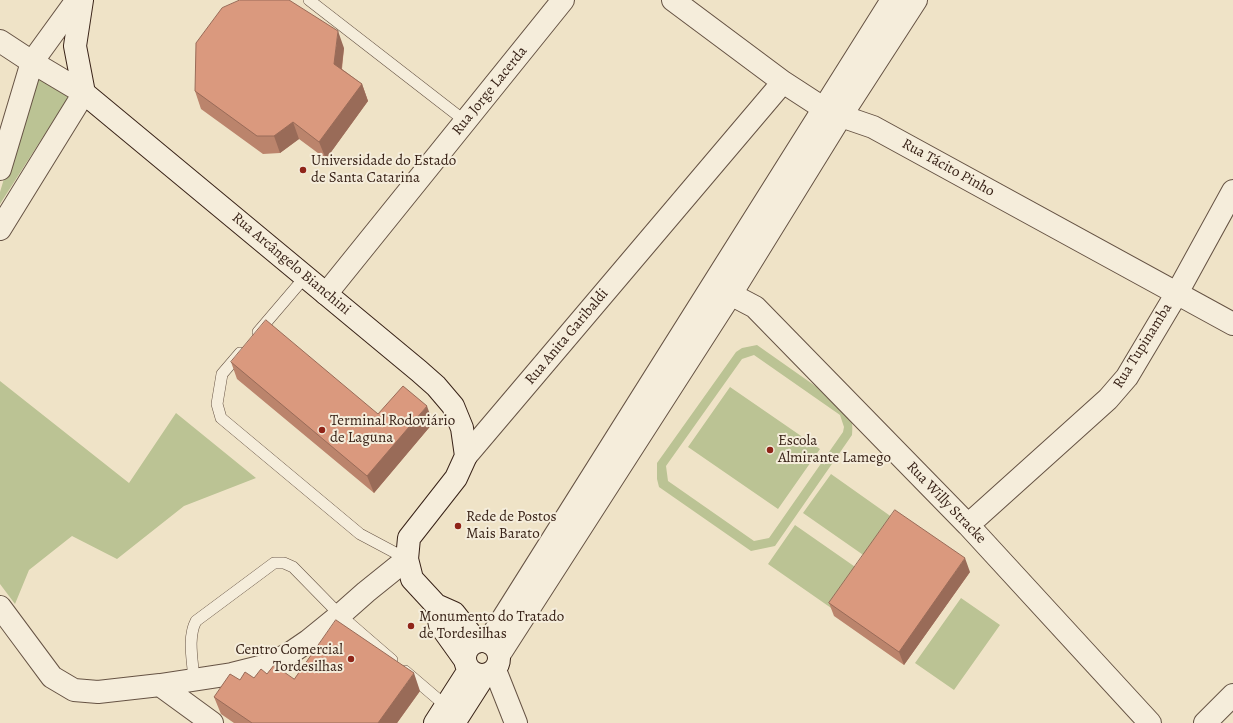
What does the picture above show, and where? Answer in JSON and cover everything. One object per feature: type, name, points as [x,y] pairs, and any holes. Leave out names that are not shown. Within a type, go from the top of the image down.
[{"type":"street","points":[[0,169],[32,62],[77,0]]},
{"type":"street","points":[[0,229],[84,93],[75,46],[82,0]]},
{"type":"street","name":"Rua Jorge Lacerda","points":[[326,294],[563,0]]},
{"type":"street","name":"Rua Tácito Pinho","points":[[673,0],[783,82],[832,112],[873,127],[1233,324]]},
{"type":"street","points":[[445,717],[722,289],[832,112],[892,0]]},
{"type":"street","points":[[832,112],[916,0]]},
{"type":"street","name":"Rua Arcângelo Bianchini","points":[[0,40],[32,62],[84,93],[436,386],[453,406],[462,428],[466,456]]},
{"type":"street","name":"Rua Anita Garibaldi","points":[[516,723],[482,659],[454,613],[436,605],[412,579],[407,559],[409,538],[456,478],[466,456],[783,82]]},
{"type":"street","name":"Rua Tupinamba","points":[[968,525],[1108,399],[1127,377],[1177,293],[1233,191]]},
{"type":"street","name":"Rua Willy Stracke","points":[[722,289],[755,307],[968,525],[1150,723]]},
{"type":"street","points":[[0,607],[52,677],[74,690],[98,692],[160,685],[232,674],[264,666],[289,654],[308,642],[407,559]]},
{"type":"street","points":[[160,685],[212,723]]},
{"type":"street","points":[[1205,723],[1233,695]]},
{"type":"lane","points":[[309,0],[465,121]]},
{"type":"lane","points":[[305,277],[222,374],[217,404],[221,418],[360,534],[407,559]]},
{"type":"lane","points":[[194,680],[191,640],[192,629],[196,621],[274,563],[284,563],[293,568],[445,717]]},
{"type":"green space","points":[[37,69],[73,90],[0,204],[0,192]]},
{"type":"green space","points":[[757,345],[848,409],[852,425],[852,435],[775,546],[751,551],[659,487],[657,479],[657,463],[736,352],[742,348]],"holes":[[[754,355],[840,415],[844,427],[843,432],[769,538],[754,541],[668,481],[666,466],[742,359]]]},
{"type":"green space","points":[[0,381],[129,483],[176,413],[256,478],[184,506],[117,559],[72,536],[29,570],[15,604],[0,584]]},
{"type":"green space","points":[[730,387],[820,449],[778,509],[688,447]]},
{"type":"green space","points":[[831,474],[896,520],[869,559],[803,513]]},
{"type":"green space","points":[[795,525],[861,571],[834,610],[768,564]]},
{"type":"green space","points":[[961,598],[1000,625],[954,690],[915,663]]},
{"type":"building","points":[[240,0],[289,0],[338,31],[334,64],[362,84],[319,142],[293,122],[274,136],[257,136],[195,91],[196,43],[222,8]]},
{"type":"building","points":[[266,320],[378,414],[403,386],[427,406],[367,476],[231,362]]},
{"type":"building","points":[[895,510],[965,558],[899,652],[829,603]]},
{"type":"building","name":"Centro Comercial Tordesilhas","points":[[336,620],[414,673],[378,723],[252,723],[214,697],[230,674],[240,680],[245,672],[254,678],[261,669],[267,674],[274,665],[294,679]]},
{"type":"place","name":"Universidade do Estado de Santa Catarina","points":[[303,170]]},
{"type":"place","name":"Terminal Rodoviário de Laguna","points":[[322,430]]},
{"type":"place","name":"Escola Almirante Lamego","points":[[770,450]]},
{"type":"place","name":"Rede de Postos Mais Barato","points":[[458,526]]},
{"type":"place","name":"Monumento do Tratado de Tordesilhas","points":[[411,626]]},
{"type":"place","name":"Centro Comercial Tordesilhas","points":[[351,659]]}]
